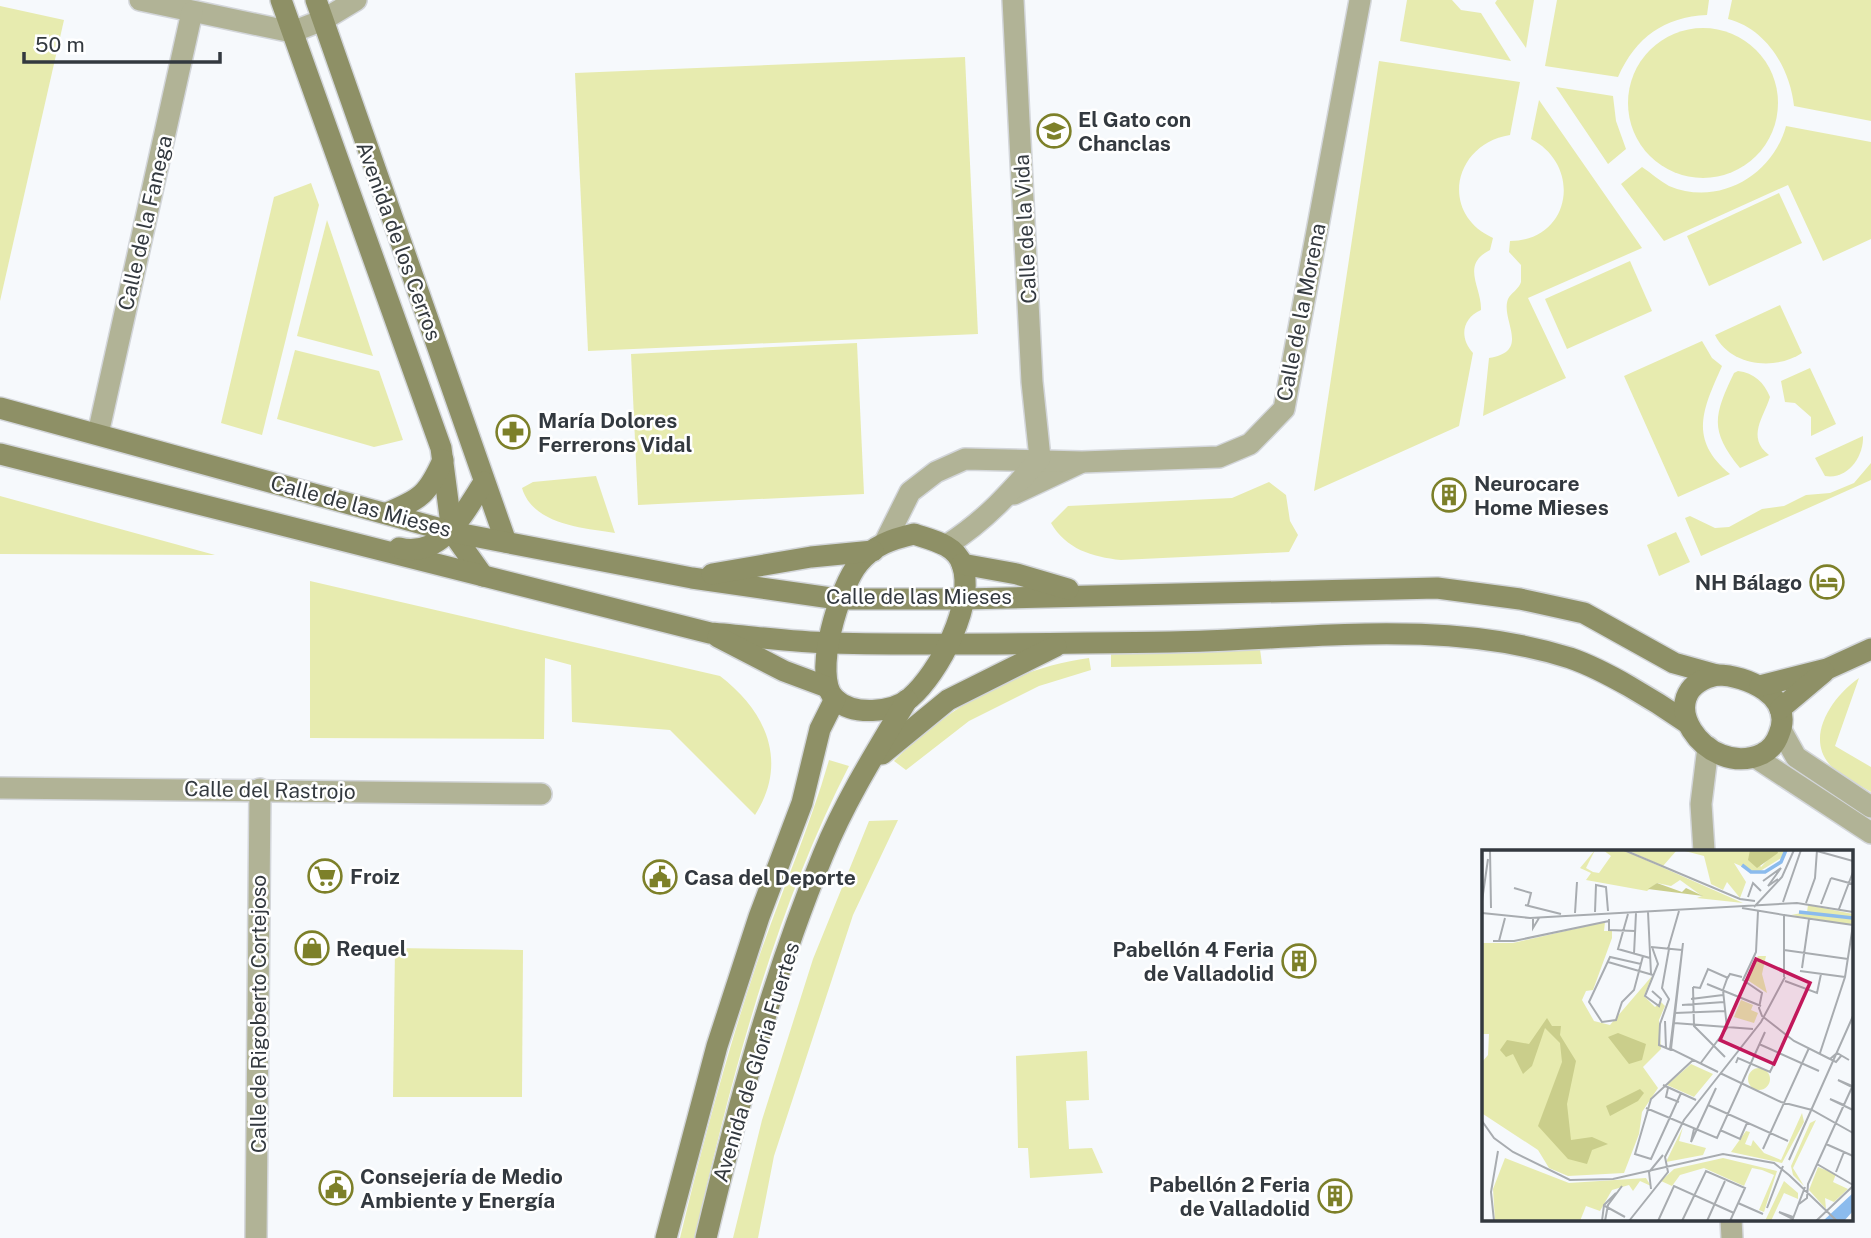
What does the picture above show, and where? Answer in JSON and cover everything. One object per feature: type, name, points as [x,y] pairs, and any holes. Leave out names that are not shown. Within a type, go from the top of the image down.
[{"type":"main road","name":"Avenida de los Cerros","points":[[281,0],[442,448],[452,532]]},
{"type":"main road","name":"Avenida de los Cerros","points":[[316,0],[506,542]]},
{"type":"main road","name":"Calle de las Mieses","points":[[0,408],[452,532],[692,578],[838,599],[964,599],[1087,594],[1437,588],[1520,599],[1584,614],[1674,663],[1717,675]]},
{"type":"main road","name":"Calle de las Mieses","points":[[0,454],[710,633],[829,643],[948,645],[1425,632],[1497,643],[1571,659],[1657,702],[1685,722]]},
{"type":"main road","points":[[387,513],[416,501],[430,489],[443,460]]},
{"type":"main road","points":[[92,478],[128,480],[249,505],[405,549],[424,548],[452,532],[484,482]]},
{"type":"main road","points":[[452,532],[483,576]]},
{"type":"main road","points":[[692,578],[880,546],[914,534],[947,545],[962,564],[1017,574],[1087,594]]},
{"type":"main road","points":[[831,693],[829,643],[838,599],[858,564],[880,546]]},
{"type":"main road","name":"Avenida de Gloria Fuertes","points":[[706,1238],[763,1023],[823,854],[869,764],[908,700],[925,681],[948,645],[959,623],[964,599],[962,564]]},
{"type":"main road","points":[[710,633],[831,693],[855,710],[873,711],[908,700]]},
{"type":"main road","points":[[869,764],[948,700],[1063,643]]},
{"type":"main road","points":[[1760,686],[1827,669],[1871,649]]},
{"type":"main road","points":[[1780,719],[1760,686],[1740,677],[1717,675],[1701,681],[1690,692],[1685,703],[1685,722],[1695,737],[1730,758],[1755,757],[1774,744],[1780,719],[1827,669]]},
{"type":"main road","name":"Avenida de Gloria Fuertes","points":[[666,1238],[718,1045],[759,917],[802,803],[831,693]]},
{"type":"street","points":[[140,0],[292,32],[323,20],[356,0]]},
{"type":"street","name":"Calle de la Vida","points":[[1013,0],[1032,382],[1040,458]]},
{"type":"street","name":"Calle de la Morena","points":[[880,546],[910,492],[936,472],[965,459],[1040,458],[1082,462],[1219,457],[1250,444],[1284,409],[1360,0]]},
{"type":"street","name":"Calle de la Fanega","points":[[98,434],[192,12]]},
{"type":"street","name":"Calle de la Morena","points":[[947,545],[979,526],[1040,458]]},
{"type":"street","name":"Calle de la Morena","points":[[1006,497],[1082,462]]},
{"type":"street","points":[[1780,719],[1796,757],[1871,807]]},
{"type":"street","points":[[1704,850],[1701,804],[1708,747]]},
{"type":"street","points":[[1755,757],[1871,834]]},
{"type":"street","name":"Calle del Rastrojo","points":[[0,788],[541,794]]},
{"type":"street","name":"Calle de Rigoberto Cortejoso","points":[[256,1238],[260,789]]},
{"type":"street","points":[[1731,1220],[1732,1238]]},
{"type":"green space","points":[[1407,0],[1452,0],[1461,10],[1481,13],[1511,61],[1400,41]]},
{"type":"green space","points":[[1497,0],[1534,0],[1526,48],[1495,3]]},
{"type":"green space","points":[[1557,0],[1709,0],[1707,15],[1677,20],[1643,40],[1633,51],[1618,77],[1545,66]]},
{"type":"green space","points":[[1732,0],[1871,0],[1871,121],[1794,106],[1787,78],[1774,52],[1754,32],[1728,19]]},
{"type":"green space","points":[[0,6],[64,20],[0,301]]},
{"type":"green space","points":[[1703,28],[1732,33],[1756,50],[1773,74],[1778,103],[1773,132],[1756,156],[1732,173],[1703,178],[1674,173],[1650,156],[1633,132],[1628,103],[1633,74],[1650,50],[1674,33]]},
{"type":"green space","points":[[965,57],[978,334],[588,351],[575,73]]},
{"type":"green space","points":[[1379,61],[1520,82],[1510,135],[1491,141],[1476,152],[1465,165],[1460,181],[1460,197],[1465,213],[1476,227],[1493,238],[1490,250],[1476,262],[1474,270],[1481,310],[1466,323],[1464,335],[1473,353],[1459,426],[1314,491]]},
{"type":"green space","points":[[1556,87],[1613,96],[1616,121],[1626,149],[1608,164]]},
{"type":"green space","points":[[1539,100],[1642,248],[1528,298],[1566,378],[1483,416],[1489,358],[1502,354],[1509,349],[1512,342],[1507,307],[1508,299],[1521,282],[1521,265],[1509,252],[1510,241],[1531,238],[1546,229],[1557,216],[1563,200],[1563,183],[1558,166],[1548,151],[1531,139]]},
{"type":"green space","points":[[1786,126],[1871,142],[1871,239],[1823,261],[1788,185],[1664,241],[1621,184],[1642,167],[1669,186],[1688,191],[1725,189],[1756,172],[1769,159]]},
{"type":"green space","points":[[311,183],[319,205],[262,435],[221,423],[274,197]]},
{"type":"green space","points":[[1779,193],[1802,243],[1709,286],[1687,236]]},
{"type":"green space","points":[[327,220],[373,356],[297,336]]},
{"type":"green space","points":[[1630,261],[1652,311],[1567,349],[1545,299]]},
{"type":"green space","points":[[1780,305],[1802,353],[1791,359],[1767,363],[1742,359],[1722,345],[1715,335]]},
{"type":"green space","points":[[1702,341],[1712,358],[1722,366],[1705,410],[1704,436],[1708,448],[1730,474],[1678,497],[1624,376]]},
{"type":"green space","points":[[857,343],[864,494],[638,505],[631,354]]},
{"type":"green space","points":[[295,350],[379,371],[403,440],[374,447],[277,419]]},
{"type":"green space","points":[[1810,368],[1836,424],[1811,436],[1811,417],[1795,403],[1785,402],[1781,381]]},
{"type":"green space","points":[[1738,371],[1758,379],[1770,397],[1758,434],[1762,448],[1769,455],[1740,468],[1723,443],[1718,422],[1722,400],[1734,373]]},
{"type":"green space","points":[[1863,436],[1861,451],[1853,465],[1841,474],[1825,476],[1815,458]]},
{"type":"green space","points":[[1871,463],[1871,480],[1701,556],[1685,518],[1690,516],[1715,528],[1729,527],[1762,509],[1784,506],[1806,495],[1830,493],[1854,483]]},
{"type":"green space","points":[[596,476],[615,533],[575,526],[548,517],[528,500],[522,488],[533,482]]},
{"type":"green space","points":[[1269,482],[1286,495],[1290,521],[1298,535],[1289,552],[1121,560],[1100,557],[1081,550],[1064,539],[1051,523],[1068,506],[1232,498]]},
{"type":"green space","points":[[0,496],[215,555],[0,554]]},
{"type":"green space","points":[[1676,532],[1690,562],[1659,576],[1647,545]]},
{"type":"green space","points":[[310,581],[720,676],[750,705],[768,739],[770,776],[765,795],[755,815],[670,730],[572,722],[571,665],[545,658],[544,739],[310,738]]},
{"type":"green space","points":[[1260,649],[1262,664],[1111,667],[1111,654]]},
{"type":"green space","points":[[1089,658],[1091,670],[1039,686],[969,721],[906,770],[894,761],[937,724],[983,693],[1034,671]]},
{"type":"green space","points":[[1859,678],[1835,746],[1871,767],[1871,792],[1834,769],[1823,754],[1820,742],[1821,729],[1832,705]]},
{"type":"green space","points":[[829,760],[849,766],[799,878],[757,997],[723,1118],[695,1238],[680,1238],[715,1101],[745,1000]]},
{"type":"green space","points":[[898,820],[853,915],[774,1156],[758,1238],[733,1238],[762,1120],[813,959],[869,821]]},
{"type":"green space","points":[[395,948],[523,950],[522,1097],[393,1097]]},
{"type":"green space","points":[[1087,1051],[1089,1100],[1066,1101],[1069,1149],[1092,1148],[1103,1173],[1030,1178],[1028,1148],[1018,1148],[1016,1056]]},
{"type":"place","name":"El Gato con Chanclas","points":[[1054,131]]},
{"type":"place","name":"María Dolores Ferrerons Vidal","points":[[513,432]]},
{"type":"place","name":"Neurocare Home Mieses","points":[[1449,495]]},
{"type":"place","name":"NH Bálago","points":[[1827,582]]},
{"type":"place","name":"Froiz","points":[[325,876]]},
{"type":"place","name":"Casa del Deporte","points":[[660,877]]},
{"type":"place","name":"Requel","points":[[312,948]]},
{"type":"place","name":"Pabellón 4 Feria de Valladolid","points":[[1299,961]]},
{"type":"place","name":"Consejería de Medio Ambiente y Energía","points":[[336,1188]]},
{"type":"place","name":"Pabellón 2 Feria de Valladolid","points":[[1335,1196]]}]
